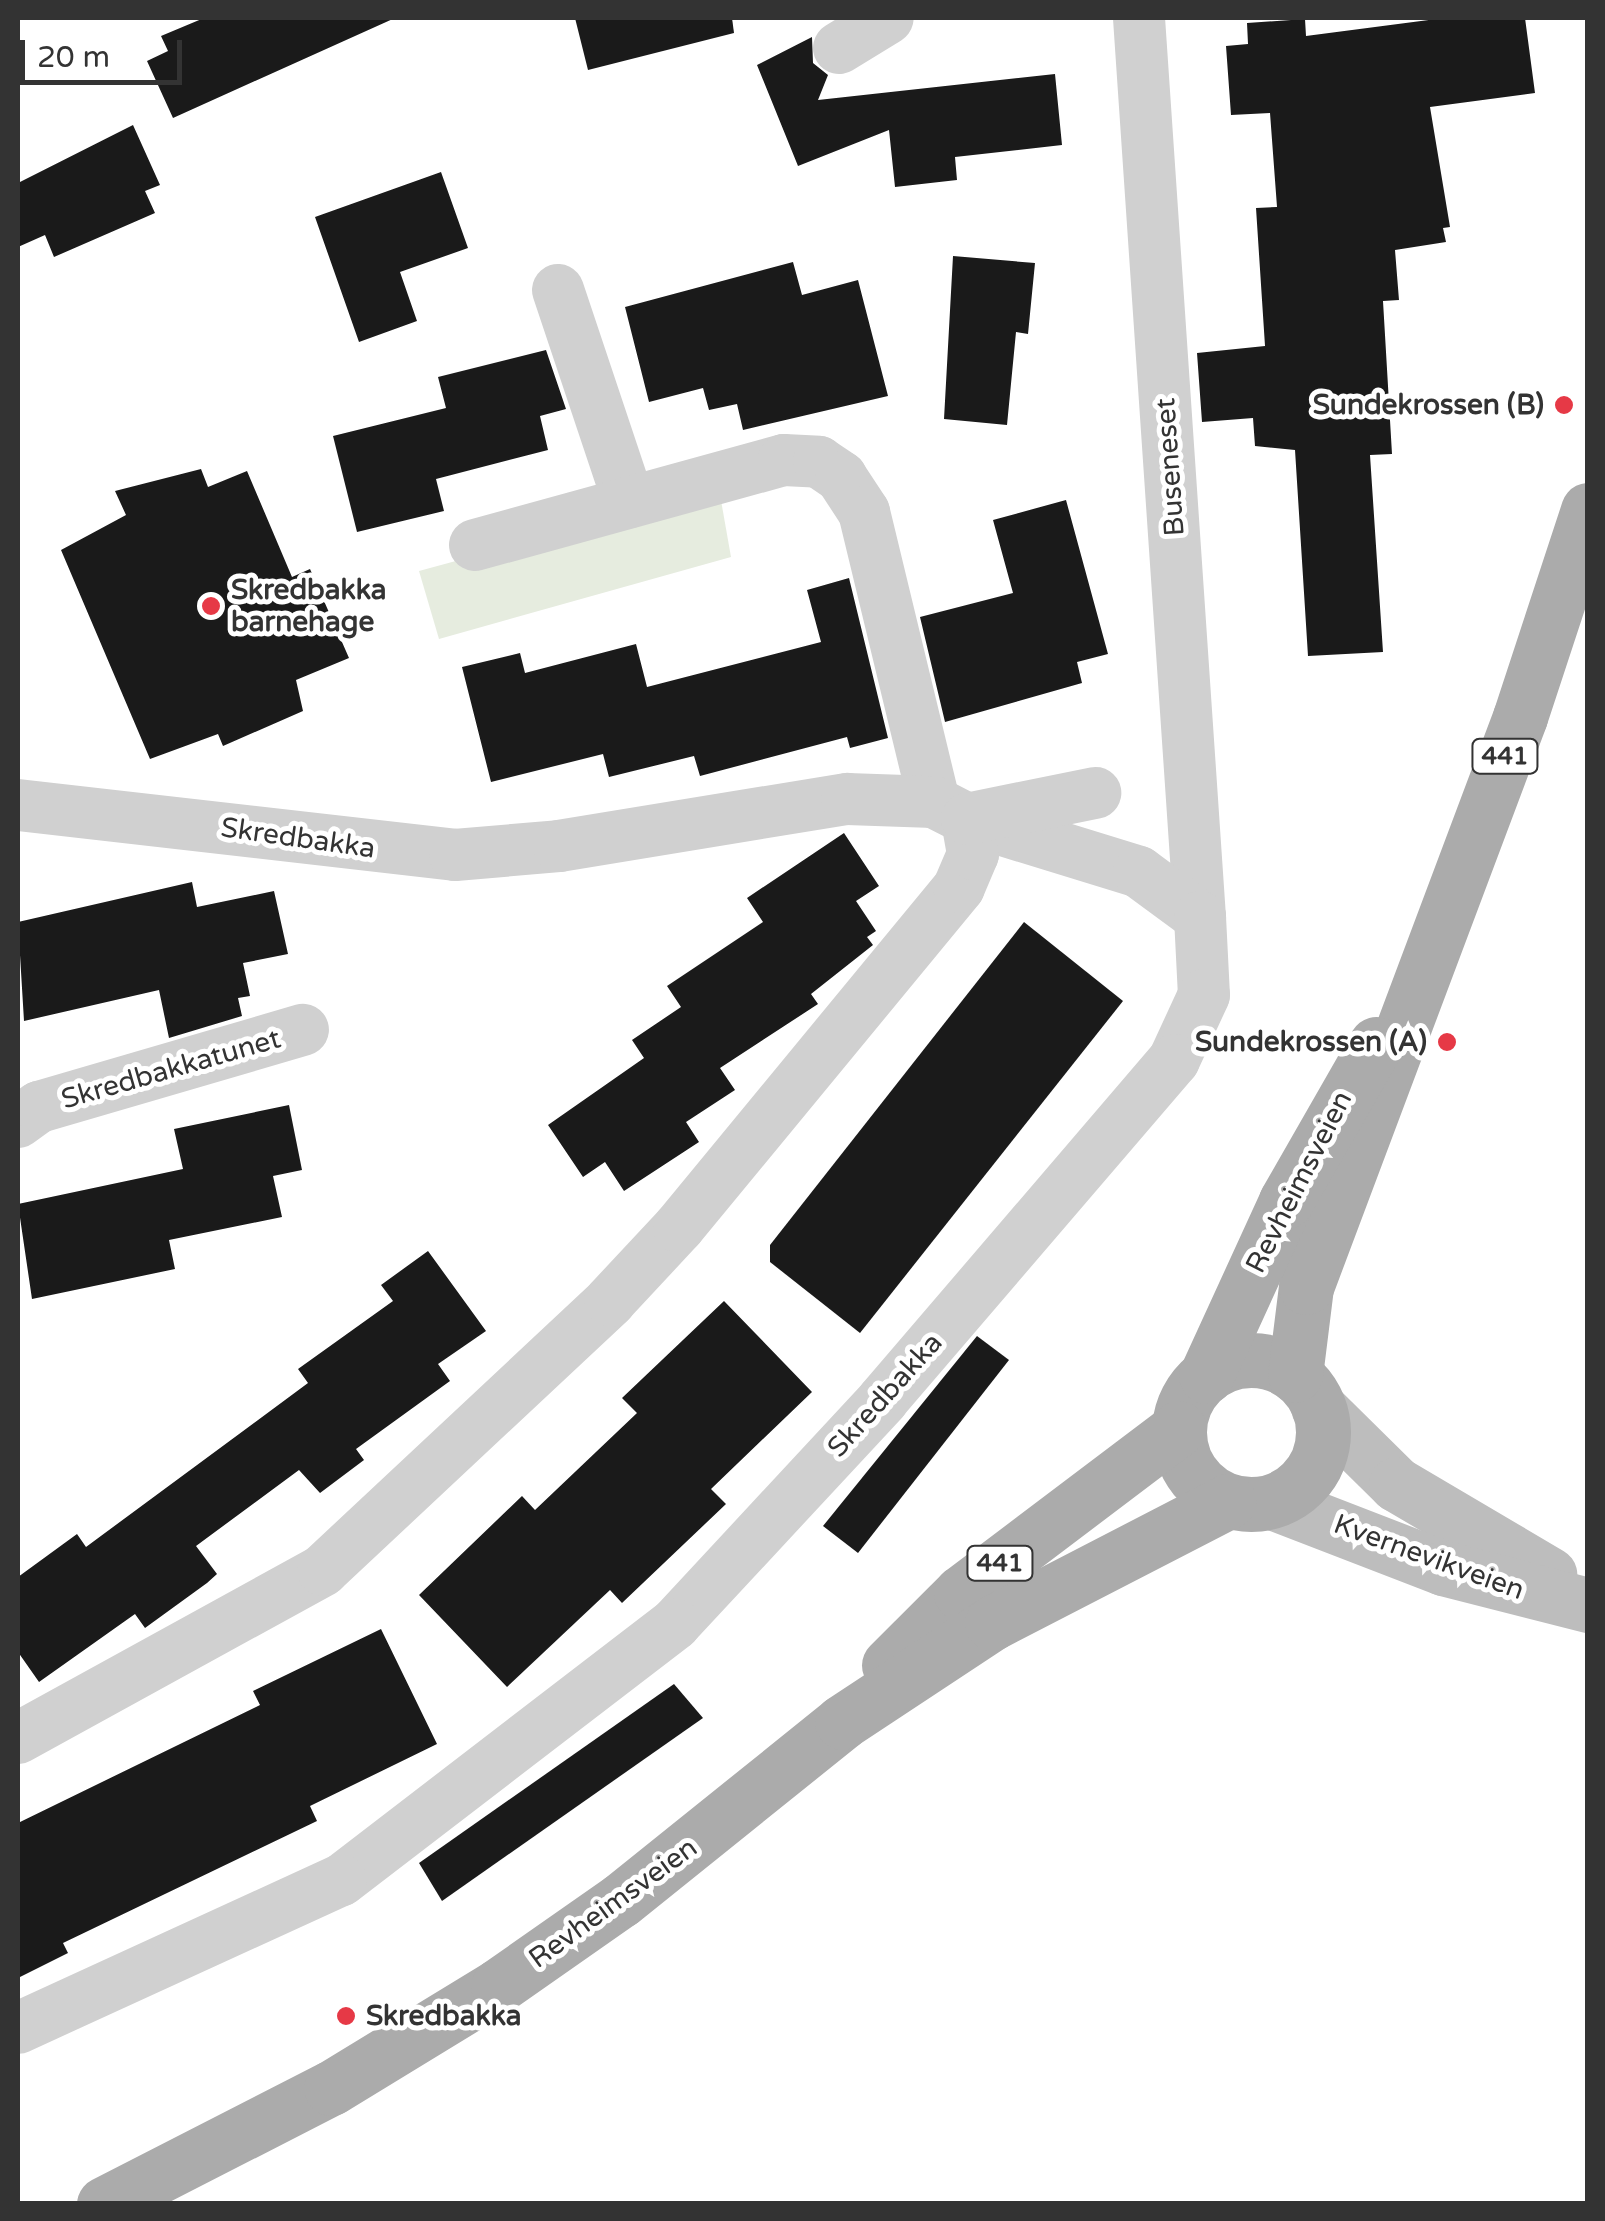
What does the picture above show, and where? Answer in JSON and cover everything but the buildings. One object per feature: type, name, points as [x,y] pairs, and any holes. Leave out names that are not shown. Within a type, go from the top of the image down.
[{"type":"main road","name":"Revheimsveien","points":[[1307,1390],[1306,1287],[1360,1156],[1411,997],[1520,717],[1588,510]]},
{"type":"main road","name":"Revheimsveien","points":[[1206,1376],[1286,1201],[1359,1065],[1411,997]]},
{"type":"main road","points":[[1206,1376],[1250,1360],[1307,1390]]},
{"type":"main road","name":"441","points":[[1179,1428],[1184,1405],[1206,1376]]},
{"type":"main road","name":"441","points":[[1250,1501],[1292,1491],[1320,1454],[1307,1390]]},
{"type":"main road","name":"Kvernevikveien","points":[[1307,1390],[1396,1484],[1484,1541],[1588,1593]]},
{"type":"main road","name":"Revheimsveien","points":[[842,1722],[906,1644],[961,1593],[1179,1428]]},
{"type":"main road","points":[[1179,1428],[1191,1473],[1250,1501]]},
{"type":"main road","name":"Revheimsveien","points":[[104,2204],[330,2088],[498,1986],[621,1900],[842,1722],[992,1623],[1250,1501]]},
{"type":"main road","name":"Kvernevikveien","points":[[1250,1501],[1443,1568],[1588,1605]]},
{"type":"street","points":[[839,48],[888,18]]},
{"type":"street","name":"Buseneset","points":[[1140,18],[1200,916]]},
{"type":"street","points":[[558,290],[629,502]]},
{"type":"street","points":[[18,1738],[323,1570],[610,1301],[959,887],[973,854],[951,811],[864,512],[841,478],[820,462],[784,460],[475,546]]},
{"type":"street","name":"Skredbakka","points":[[951,811],[1094,792]]},
{"type":"street","name":"Skredbakka","points":[[18,805],[455,855],[560,846],[847,799],[951,811],[1138,872],[1200,916],[1204,995],[1174,1060],[883,1400],[675,1624],[341,1880],[18,2028]]},
{"type":"street","name":"Skredbakkatunet","points":[[25,1102],[303,1030]]},
{"type":"shaded area","points":[[719,489],[731,557],[439,639],[419,571]]},
{"type":"place","name":"Sundekrossen (B)","points":[[1564,405]]},
{"type":"place","name":"Skredbakka barnehage","points":[[211,606]]},
{"type":"place","name":"Sundekrossen (A)","points":[[1447,1042]]},
{"type":"place","name":"Skredbakka","points":[[346,2016]]}]
